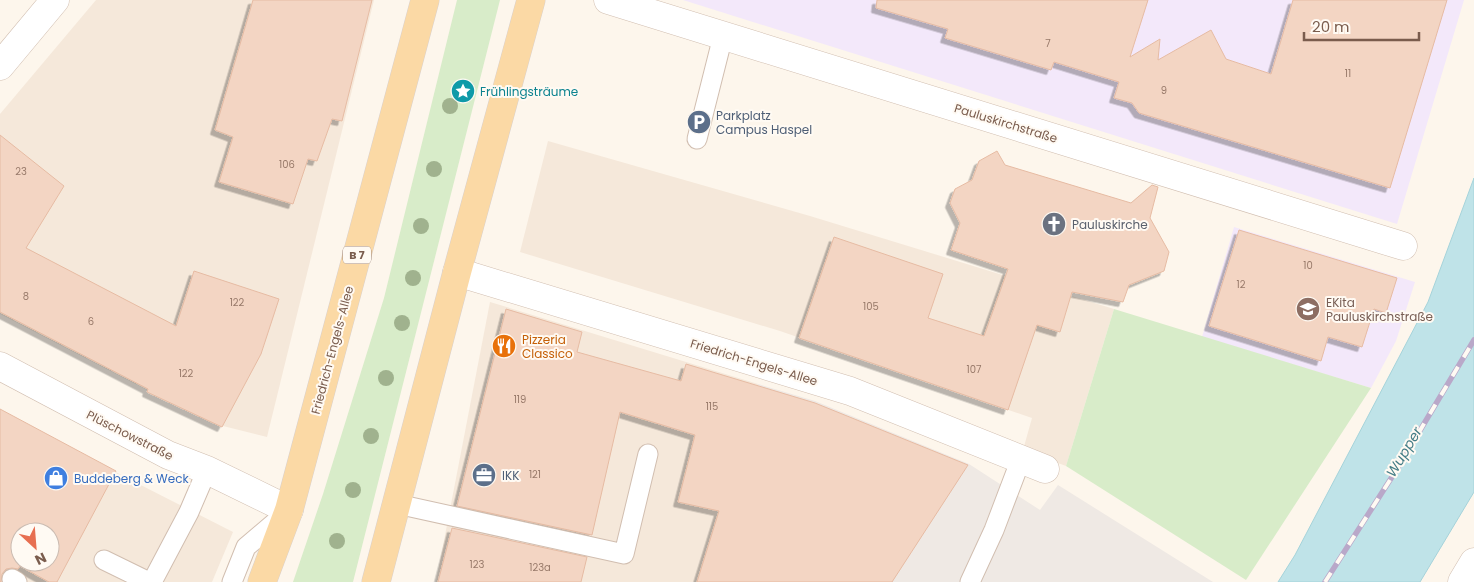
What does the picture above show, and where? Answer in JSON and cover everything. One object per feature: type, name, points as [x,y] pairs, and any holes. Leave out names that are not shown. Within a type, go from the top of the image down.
[{"type":"main road","name":"Friedrich-Engels-Allee","points":[[262,582],[289,510],[425,0]]},
{"type":"main road","points":[[376,582],[398,504],[457,272],[531,0]]},
{"type":"street","points":[[0,66],[55,0]]},
{"type":"street","name":"Pauluskirchstraße","points":[[608,0],[1403,246]]},
{"type":"street","name":"Friedrich-Engels-Allee","points":[[457,272],[850,391],[1033,464]]},
{"type":"street","name":"Plüschowstraße","points":[[0,366],[168,455],[207,470],[289,510]]},
{"type":"street","points":[[1462,582],[1474,562]]},
{"type":"lane","points":[[697,139],[723,36]]},
{"type":"lane","points":[[398,504],[624,554],[648,454]]},
{"type":"lane","points":[[970,582],[994,530],[1033,464]]},
{"type":"lane","points":[[104,560],[151,582],[189,512],[207,470]]},
{"type":"lane","points":[[232,582],[246,547],[289,510]]},
{"type":"shaded area","points":[[96,0],[374,0],[267,437],[211,423],[0,314],[0,114]]},
{"type":"shaded area","points":[[683,0],[1464,0],[1397,224]]},
{"type":"shaded area","points":[[548,141],[810,216],[1114,309],[1066,466],[1023,450],[1032,418],[780,331],[520,252]]},
{"type":"shaded area","name":"EKita Pauluskirchstraße","points":[[1234,227],[1415,282],[1396,341],[1371,388],[1202,337]]},
{"type":"shaded area","points":[[490,302],[758,384],[697,582],[436,582]]},
{"type":"shaded area","points":[[758,384],[815,401],[969,464],[1040,510],[1058,485],[1213,582],[697,582]]},
{"type":"shaded area","points":[[0,411],[233,532],[212,582],[0,582]]},
{"type":"green space","points":[[457,0],[500,0],[353,582],[293,582],[323,494],[384,298]]},
{"type":"green space","points":[[1114,309],[1371,388],[1246,580],[1066,466]]},
{"type":"water","name":"Wupper","points":[[1474,178],[1474,492],[1420,582],[1278,582],[1295,555],[1428,302]]},
{"type":"building","points":[[253,0],[372,0],[342,121],[332,119],[317,161],[308,159],[293,204],[219,182],[233,137],[215,130]]},
{"type":"building","points":[[877,0],[1148,0],[1130,57],[1160,39],[1158,60],[1211,30],[1226,59],[1271,74],[1293,0],[1447,0],[1390,188],[1139,113],[1132,103],[1114,98],[1119,82],[1054,62],[1051,70],[945,38],[948,29],[876,8]]},
{"type":"building","points":[[0,135],[64,186],[26,248],[176,326],[194,271],[279,299],[261,354],[222,427],[147,392],[148,389],[0,312]]},
{"type":"building","points":[[997,151],[1005,165],[1131,203],[1152,185],[1158,187],[1150,218],[1169,252],[1164,271],[1129,285],[1123,302],[1072,292],[1060,332],[1037,325],[1008,410],[799,338],[834,237],[943,274],[928,318],[984,336],[1008,269],[951,250],[960,223],[950,203],[955,189],[972,180],[979,161]]},
{"type":"building","name":"EKita Pauluskirchstraße","points":[[1239,230],[1397,278],[1386,313],[1374,309],[1362,347],[1328,337],[1321,361],[1209,326]]},
{"type":"building","points":[[506,309],[582,332],[577,352],[681,381],[686,364],[815,403],[968,465],[892,582],[697,582],[719,511],[678,502],[695,435],[620,412],[592,535],[457,506]]},
{"type":"building","name":"Buddeberg & Weck","points":[[0,409],[116,471],[57,582],[49,582],[31,572],[60,572],[60,522],[10,522],[10,568],[6,569],[2,574],[1,582]]},
{"type":"building","points":[[452,528],[587,557],[581,582],[438,582]]},
{"type":"railway","points":[[1325,582],[1397,469],[1474,340]]},
{"type":"place","name":"Frühlingsträume","points":[[463,91]]},
{"type":"place","name":"Parkplatz Campus Haspel","points":[[699,122]]},
{"type":"place","name":"Pauluskirche","points":[[1054,224]]},
{"type":"place","name":"EKita Pauluskirchstraße","points":[[1308,309]]},
{"type":"place","name":"Pizzeria Classico","points":[[504,346]]},
{"type":"place","name":"IKK","points":[[484,475]]},
{"type":"place","name":"Buddeberg & Weck","points":[[56,478]]}]
